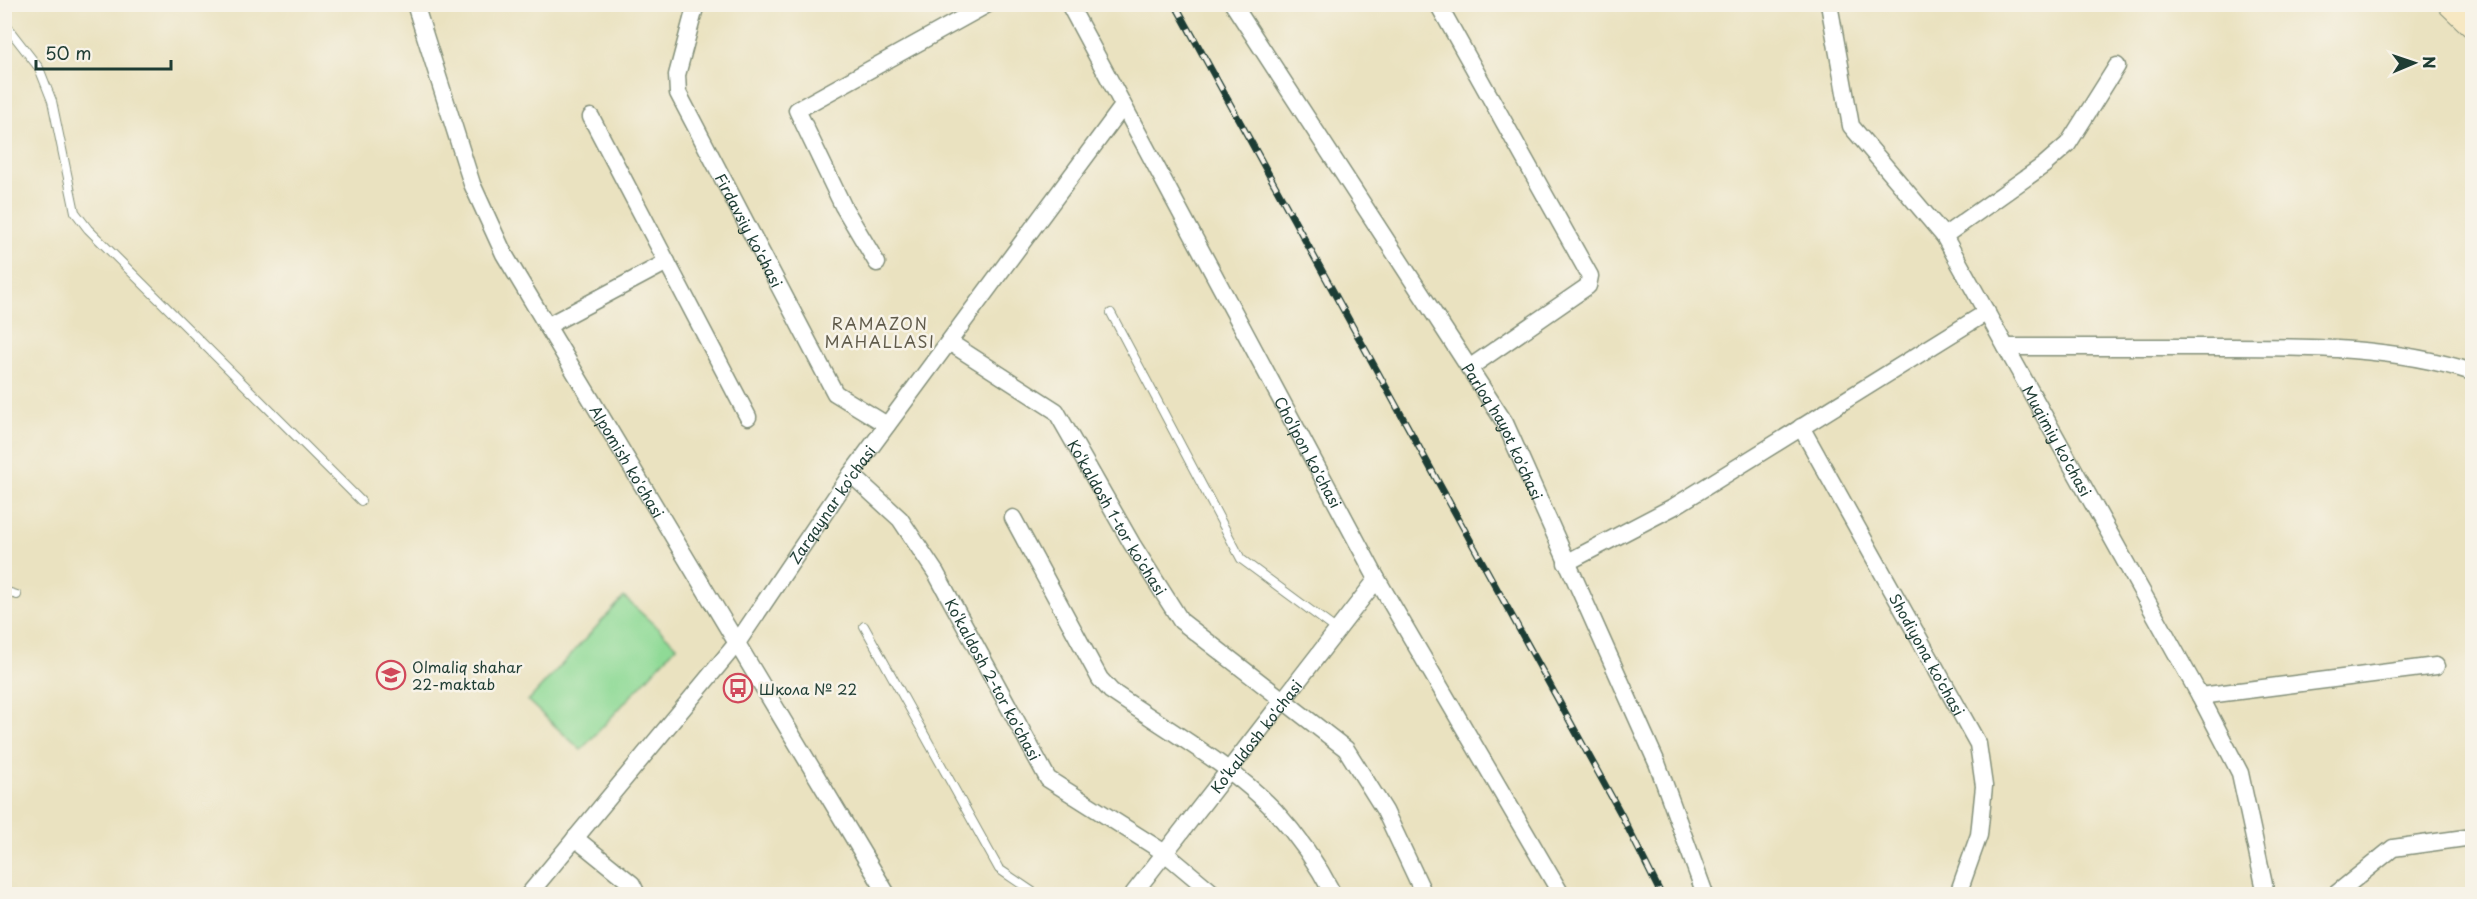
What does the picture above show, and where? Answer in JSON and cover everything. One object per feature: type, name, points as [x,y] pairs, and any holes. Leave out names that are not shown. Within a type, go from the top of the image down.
[{"type":"main road","points":[[2450,4],[2472,25]]},
{"type":"street","name":"Alpomish ko'chasi","points":[[415,4],[472,184],[504,254],[887,894]]},
{"type":"street","name":"Firdavsiy ko'chasi","points":[[696,4],[677,75],[678,93],[835,393],[887,425]]},
{"type":"street","points":[[877,263],[843,206],[796,110],[988,4]]},
{"type":"street","name":"Cho‘lpon ko'chasi","points":[[1069,4],[1377,579],[1561,894]]},
{"type":"street","name":"Parloq hayot ko'chasi","points":[[1233,4],[1505,423],[1657,763],[1704,894]]},
{"type":"street","points":[[1438,4],[1590,276],[1588,286],[1469,368]]},
{"type":"street","name":"Muqimiy ko'chasi","points":[[1829,4],[1851,126],[1944,236],[2200,696],[2240,773],[2266,894]]},
{"type":"street","points":[[1944,236],[2044,165],[2068,144],[2117,66]]},
{"type":"street","name":"Zarqaynar ko'chasi","points":[[529,894],[737,643],[851,474],[1124,106]]},
{"type":"street","points":[[591,117],[748,417]]},
{"type":"street","points":[[547,326],[667,262]]},
{"type":"street","points":[[1566,563],[1675,506],[1987,312]]},
{"type":"street","name":"Ko‘kaldosh 1-tor ko'chasi","points":[[949,342],[1056,411],[1132,544],[1181,621],[1346,749],[1385,811],[1424,894]]},
{"type":"street","points":[[2006,347],[2310,347],[2381,353],[2443,363],[2472,372]]},
{"type":"street","name":"Shodiyona ko'chasi","points":[[1801,428],[1978,744],[1984,786],[1979,835],[1958,894]]},
{"type":"street","name":"Ko‘kaldosh 2-tor ko'chasi","points":[[851,474],[900,519],[936,573],[1048,779],[1165,853],[1214,894]]},
{"type":"street","points":[[1013,518],[1100,679],[1111,691],[1228,772],[1275,811],[1319,867],[1333,894]]},
{"type":"street","name":"Ko‘kaldosh ko'chasi","points":[[1133,894],[1377,579]]},
{"type":"street","points":[[2200,696],[2436,666]]},
{"type":"street","points":[[2336,894],[2393,848],[2472,837]]},
{"type":"street","points":[[576,838],[632,884],[637,894]]},
{"type":"lane","points":[[4,23],[39,68],[52,101],[75,212],[361,501]]},
{"type":"lane","points":[[1111,313],[1241,559],[1337,630]]},
{"type":"lane","points":[[4,591],[17,595]]},
{"type":"lane","points":[[864,626],[999,869],[1036,894]]},
{"type":"green space","points":[[624,597],[677,646],[581,750],[528,701]]},
{"type":"railway","points":[[1175,4],[1621,814],[1661,894]]},
{"type":"place","name":"Olmaliq shahar 22-maktab","points":[[391,675]]},
{"type":"place","name":"Школа № 22","points":[[738,688]]},
{"type":"district","name":"RAMAZON MAHALLASI","points":[[880,332]]}]
